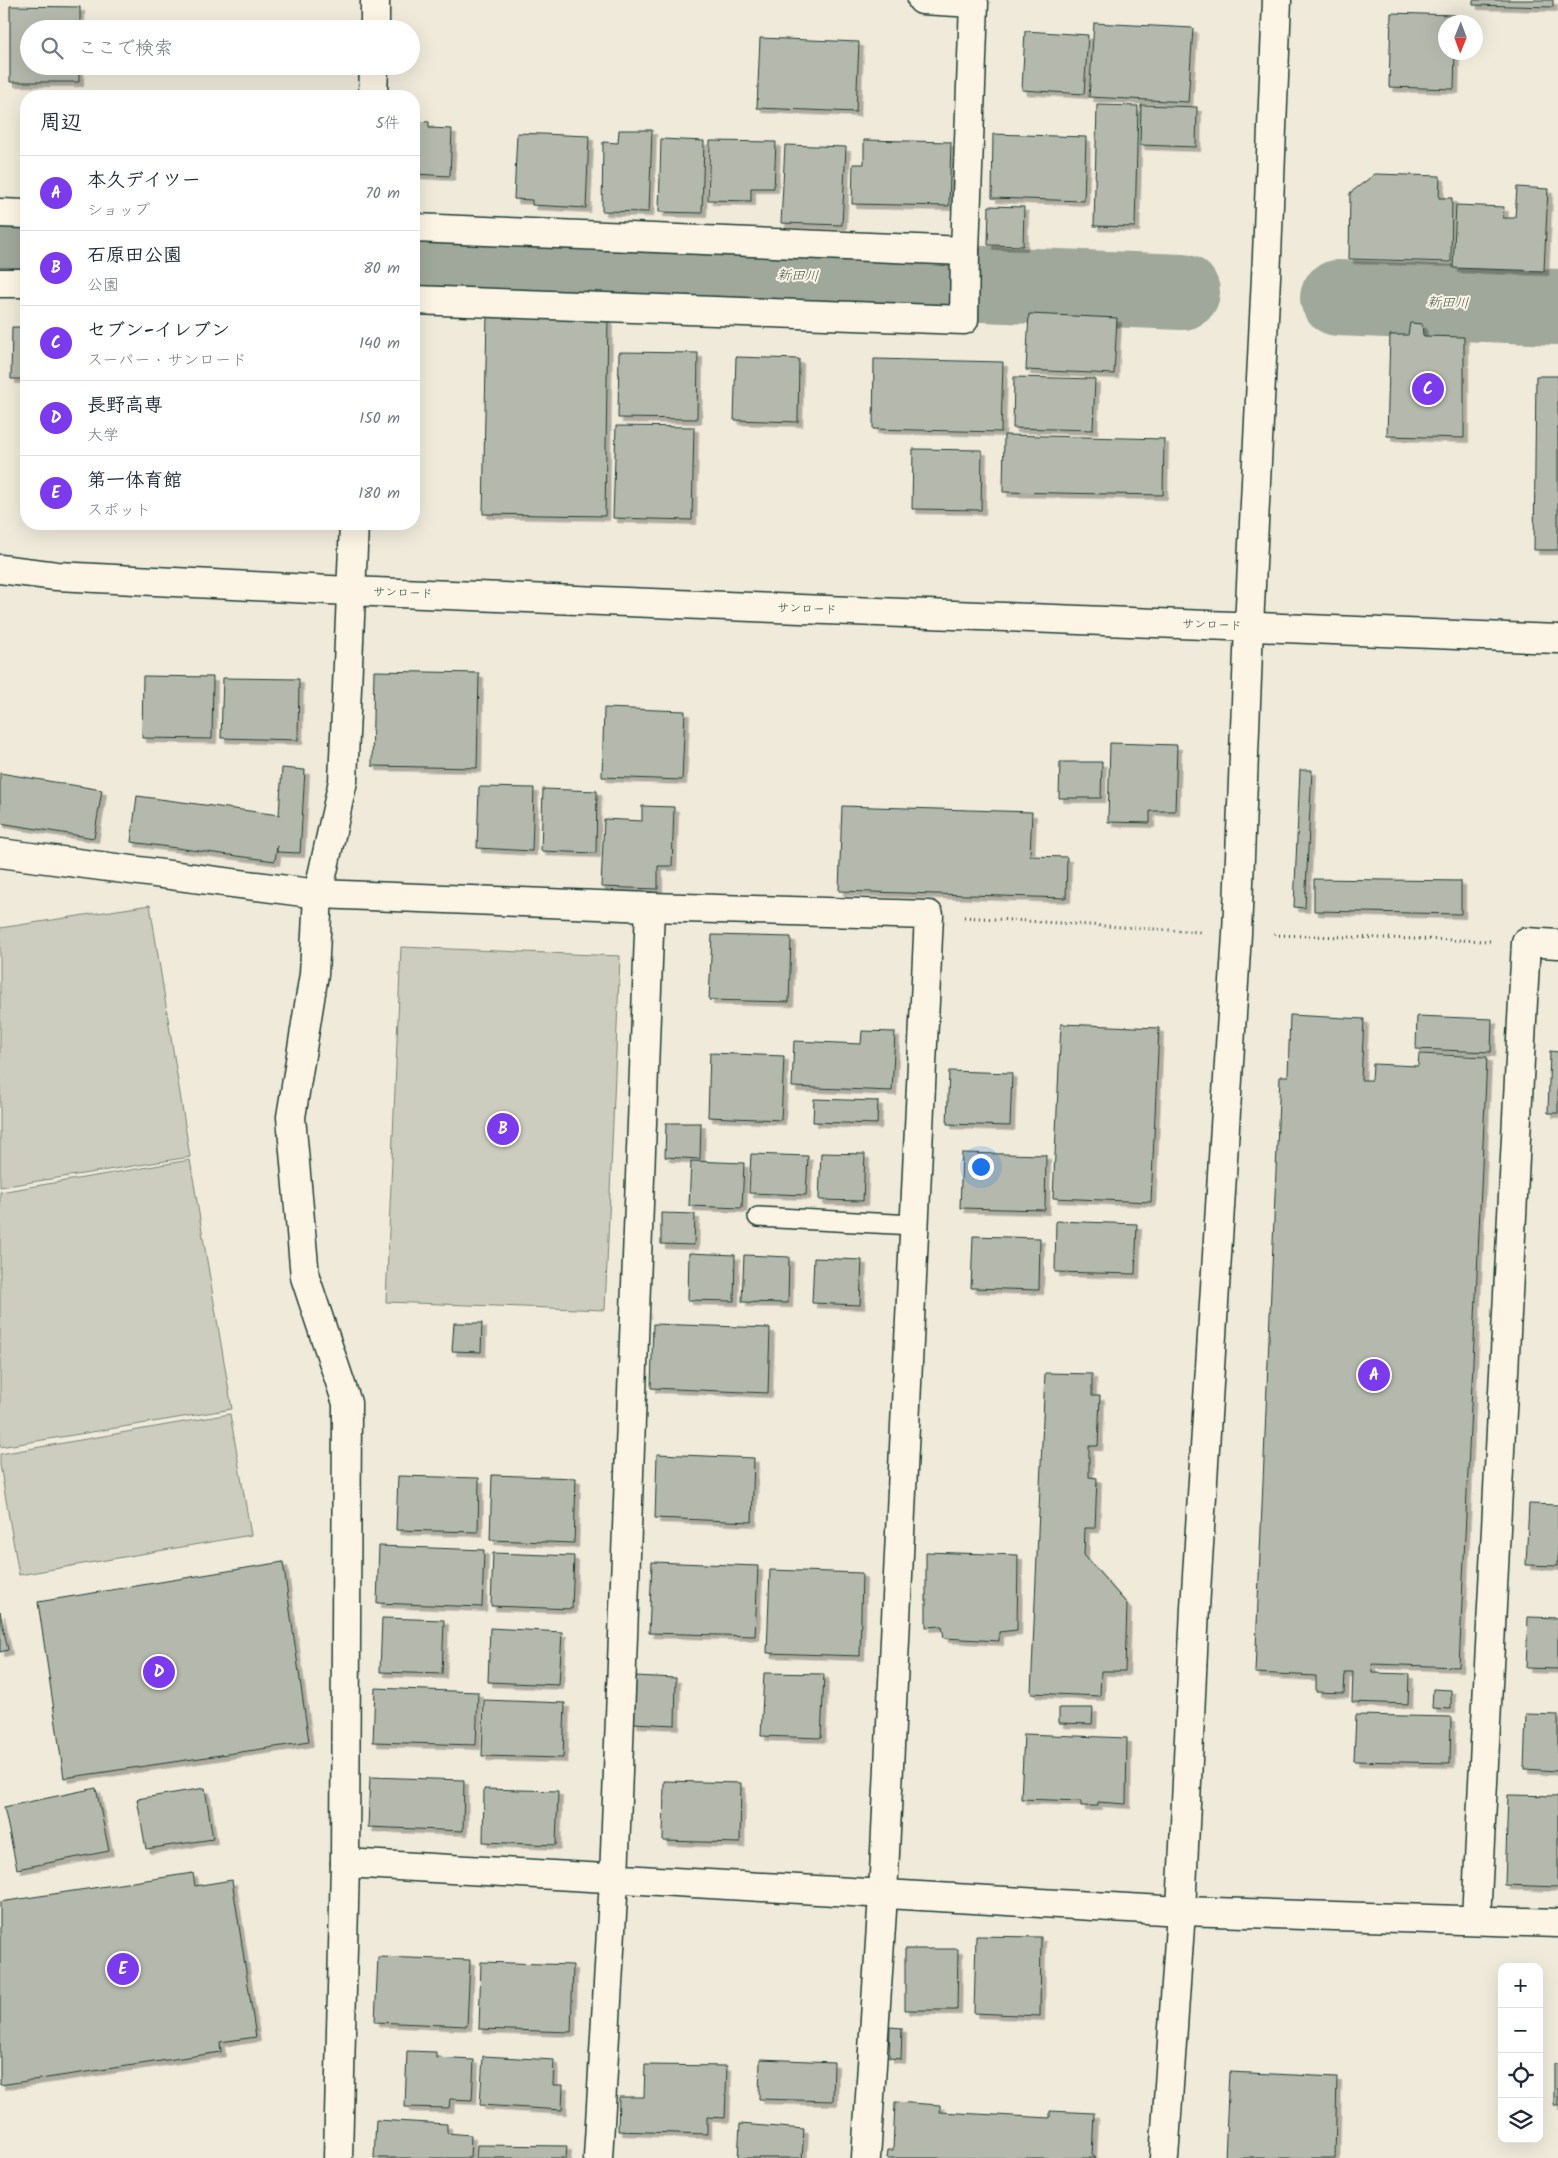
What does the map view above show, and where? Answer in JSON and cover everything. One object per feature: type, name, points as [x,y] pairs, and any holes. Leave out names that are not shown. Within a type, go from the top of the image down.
[{"type":"street","points":[[375,0],[375,20]]},
{"type":"street","points":[[420,300],[964,320],[964,262],[974,3],[922,0]]},
{"type":"street","points":[[1164,2158],[1181,1911],[1195,1608],[1237,934],[1277,0]]},
{"type":"street","points":[[373,90],[374,75]]},
{"type":"street","points":[[0,213],[20,214]]},
{"type":"street","points":[[420,228],[964,262]]},
{"type":"street","points":[[0,283],[20,283]]},
{"type":"street","points":[[338,2158],[346,1864],[347,1403],[305,1277],[291,1117],[314,974],[318,894],[343,781],[354,530]]},
{"type":"street","points":[[0,569],[57,576]]},
{"type":"street","points":[[0,580],[57,576]]},
{"type":"street","name":"サンロード","points":[[57,576],[350,591],[1558,639]]},
{"type":"street","points":[[0,854],[318,894],[650,907],[928,915],[883,1895],[866,2158]]},
{"type":"street","points":[[598,2158],[614,1879],[650,907]]},
{"type":"street","points":[[1476,1919],[1526,942],[1558,944]]},
{"type":"street","points":[[346,1864],[1181,1911],[1558,1923]]},
{"type":"lane","points":[[758,1217],[914,1225]]},
{"type":"shaded area","points":[[150,905],[190,1157],[0,1187],[0,928]]},
{"type":"shaded area","points":[[401,947],[620,956],[605,1310],[386,1302]]},
{"type":"shaded area","points":[[190,1160],[232,1409],[0,1447],[0,1192]]},
{"type":"shaded area","points":[[230,1414],[251,1535],[19,1575],[0,1465],[0,1454]]},
{"type":"building","points":[[1473,0],[1553,0],[1553,7],[1473,5]]},
{"type":"building","points":[[10,6],[80,7],[80,20],[20,20],[20,75],[79,75],[79,82],[10,82]]},
{"type":"building","points":[[1391,13],[1455,15],[1438,15],[1438,60],[1455,60],[1454,89],[1389,87]]},
{"type":"building","points":[[1094,23],[1193,28],[1188,102],[1089,97]]},
{"type":"building","points":[[1025,31],[1088,35],[1084,94],[1022,90]]},
{"type":"building","points":[[760,38],[859,42],[856,112],[757,108]]},
{"type":"building","points":[[1097,105],[1138,106],[1135,227],[1094,226]]},
{"type":"building","points":[[1141,105],[1197,107],[1196,147],[1140,145]]},
{"type":"building","points":[[420,121],[429,122],[429,128],[452,129],[450,176],[420,174]]},
{"type":"building","points":[[619,130],[652,130],[649,212],[602,211],[603,142],[618,143]]},
{"type":"building","points":[[517,133],[589,136],[586,208],[532,205],[532,200],[514,199]]},
{"type":"building","points":[[993,134],[1086,137],[1084,201],[992,198]]},
{"type":"building","points":[[661,139],[704,141],[702,213],[659,212]]},
{"type":"building","points":[[864,140],[951,142],[949,206],[852,204],[853,164],[864,164]]},
{"type":"building","points":[[710,141],[776,142],[774,188],[751,188],[751,201],[708,200]]},
{"type":"building","points":[[785,145],[846,147],[842,225],[781,223]]},
{"type":"building","points":[[1375,174],[1440,176],[1439,198],[1452,198],[1451,262],[1349,259],[1350,193]]},
{"type":"building","points":[[1517,187],[1548,189],[1544,271],[1453,268],[1456,205],[1504,207],[1503,218],[1515,218]]},
{"type":"building","points":[[989,206],[1024,207],[1023,246],[988,245]]},
{"type":"building","points":[[487,313],[608,315],[605,516],[483,514]]},
{"type":"building","points":[[1029,314],[1117,318],[1114,374],[1026,370]]},
{"type":"building","points":[[1410,323],[1422,324],[1423,336],[1464,337],[1464,438],[1387,436],[1390,335],[1408,335]]},
{"type":"building","points":[[12,327],[20,327],[20,379],[11,379]]},
{"type":"building","points":[[619,352],[698,353],[697,419],[618,418]]},
{"type":"building","points":[[736,357],[799,359],[798,422],[734,420]]},
{"type":"building","points":[[874,359],[1003,362],[1001,432],[873,429]]},
{"type":"building","points":[[1536,376],[1558,376],[1558,550],[1534,550]]},
{"type":"building","points":[[1014,377],[1095,379],[1093,430],[1013,428]]},
{"type":"building","points":[[616,426],[694,427],[692,520],[613,518]]},
{"type":"building","points":[[1004,435],[1164,439],[1163,495],[1003,492]]},
{"type":"building","points":[[913,449],[982,450],[981,510],[912,509]]},
{"type":"building","points":[[374,671],[479,673],[477,768],[372,766]]},
{"type":"building","points":[[143,676],[213,677],[212,739],[142,738]]},
{"type":"building","points":[[223,678],[299,679],[298,740],[221,738]]},
{"type":"building","points":[[604,708],[685,711],[682,780],[602,777]]},
{"type":"building","points":[[1110,743],[1177,745],[1175,811],[1150,811],[1150,823],[1108,822]]},
{"type":"building","points":[[1060,762],[1102,762],[1101,798],[1059,798]]},
{"type":"building","points":[[282,768],[305,770],[300,853],[277,852],[277,846],[275,861],[131,842],[137,796],[279,815]]},
{"type":"building","points":[[1300,770],[1312,770],[1305,908],[1294,907]]},
{"type":"building","points":[[0,773],[102,790],[94,838],[0,823]]},
{"type":"building","points":[[479,787],[534,788],[532,851],[477,848]]},
{"type":"building","points":[[543,789],[597,791],[596,853],[541,851]]},
{"type":"building","points":[[642,806],[674,807],[672,866],[658,866],[658,889],[601,887],[604,819],[642,821]]},
{"type":"building","points":[[842,806],[1032,812],[1030,856],[1067,857],[1066,898],[839,891]]},
{"type":"building","points":[[1314,879],[1461,881],[1461,914],[1314,911]]},
{"type":"building","points":[[712,935],[791,937],[789,1002],[709,1000]]},
{"type":"building","points":[[1290,1015],[1364,1019],[1361,1080],[1372,1080],[1373,1064],[1418,1066],[1419,1054],[1487,1057],[1459,1667],[1372,1664],[1373,1673],[1409,1674],[1408,1704],[1352,1702],[1353,1672],[1345,1672],[1344,1693],[1316,1692],[1316,1676],[1255,1673],[1280,1076],[1288,1076]]},
{"type":"building","points":[[1417,1016],[1492,1019],[1491,1052],[1416,1049]]},
{"type":"building","points":[[1061,1024],[1159,1028],[1151,1202],[1053,1198]]},
{"type":"building","points":[[862,1031],[895,1032],[892,1091],[792,1087],[794,1041],[861,1044]]},
{"type":"building","points":[[1550,1051],[1558,1052],[1558,1113],[1548,1113]]},
{"type":"building","points":[[710,1053],[784,1056],[781,1120],[708,1117]]},
{"type":"building","points":[[949,1071],[1012,1073],[1010,1126],[947,1124]]},
{"type":"building","points":[[814,1099],[878,1101],[877,1124],[813,1122]]},
{"type":"building","points":[[666,1123],[701,1123],[700,1159],[665,1157]]},
{"type":"building","points":[[821,1153],[865,1154],[863,1201],[819,1200]]},
{"type":"building","points":[[962,1153],[1046,1155],[1045,1210],[960,1208]]},
{"type":"building","points":[[751,1154],[808,1156],[806,1195],[749,1193]]},
{"type":"building","points":[[691,1161],[744,1163],[742,1208],[689,1206]]},
{"type":"building","points":[[661,1213],[695,1214],[694,1245],[661,1244]]},
{"type":"building","points":[[1056,1221],[1137,1224],[1135,1274],[1055,1272]]},
{"type":"building","points":[[973,1236],[1040,1238],[1039,1290],[971,1288]]},
{"type":"building","points":[[689,1253],[735,1255],[734,1301],[688,1300]]},
{"type":"building","points":[[744,1255],[789,1257],[788,1303],[742,1302]]},
{"type":"building","points":[[814,1258],[862,1260],[860,1305],[812,1303]]},
{"type":"building","points":[[454,1323],[482,1323],[481,1352],[452,1351]]},
{"type":"building","points":[[653,1324],[770,1328],[768,1393],[651,1388]]},
{"type":"building","points":[[1045,1373],[1092,1374],[1092,1396],[1100,1396],[1098,1446],[1089,1446],[1089,1477],[1097,1478],[1095,1528],[1085,1528],[1084,1555],[1127,1604],[1125,1671],[1101,1671],[1100,1696],[1031,1693]]},
{"type":"building","points":[[657,1454],[754,1458],[752,1522],[655,1518]]},
{"type":"building","points":[[492,1475],[576,1478],[574,1543],[490,1540]]},
{"type":"building","points":[[398,1476],[479,1478],[478,1532],[396,1530]]},
{"type":"building","points":[[1529,1504],[1558,1505],[1558,1566],[1526,1565]]},
{"type":"building","points":[[379,1546],[484,1550],[482,1607],[377,1603]]},
{"type":"building","points":[[926,1552],[1018,1555],[1017,1630],[999,1632],[999,1641],[944,1638],[942,1626],[926,1627]]},
{"type":"building","points":[[493,1553],[574,1556],[572,1609],[491,1606]]},
{"type":"building","points":[[283,1562],[309,1742],[64,1778],[38,1602]]},
{"type":"building","points":[[652,1562],[758,1566],[755,1636],[649,1633]]},
{"type":"building","points":[[770,1570],[862,1573],[860,1656],[767,1653]]},
{"type":"building","points":[[0,1612],[8,1650],[0,1652]]},
{"type":"building","points":[[1528,1617],[1558,1618],[1558,1669],[1526,1668]]},
{"type":"building","points":[[382,1618],[444,1620],[442,1674],[380,1672]]},
{"type":"building","points":[[490,1628],[562,1632],[559,1685],[488,1682]]},
{"type":"building","points":[[764,1673],[824,1674],[821,1738],[761,1736]]},
{"type":"building","points":[[635,1676],[676,1678],[675,1725],[633,1723]]},
{"type":"building","points":[[375,1688],[478,1692],[476,1745],[373,1742]]},
{"type":"building","points":[[1433,1689],[1451,1690],[1451,1709],[1432,1708]]},
{"type":"building","points":[[484,1700],[565,1703],[563,1758],[482,1756]]},
{"type":"building","points":[[1059,1708],[1093,1708],[1092,1724],[1059,1723]]},
{"type":"building","points":[[1526,1714],[1558,1715],[1558,1771],[1524,1769]]},
{"type":"building","points":[[1356,1715],[1451,1717],[1450,1763],[1354,1761]]},
{"type":"building","points":[[1024,1734],[1127,1738],[1126,1804],[1098,1802],[1098,1806],[1081,1806],[1081,1801],[1021,1799]]},
{"type":"building","points":[[370,1777],[464,1780],[463,1831],[368,1827]]},
{"type":"building","points":[[664,1781],[741,1783],[740,1843],[663,1841]]},
{"type":"building","points":[[96,1788],[109,1851],[17,1869],[4,1807]]},
{"type":"building","points":[[205,1788],[213,1839],[146,1849],[137,1799]]},
{"type":"building","points":[[484,1789],[558,1791],[556,1845],[483,1842]]},
{"type":"building","points":[[1508,1795],[1558,1796],[1558,1887],[1505,1885]]},
{"type":"building","points":[[193,1873],[195,1886],[232,1880],[256,2037],[220,2042],[221,2052],[0,2085],[0,1902]]},
{"type":"building","points":[[976,1936],[1041,1937],[1040,2016],[974,2013]]},
{"type":"building","points":[[905,1949],[958,1949],[957,2010],[905,2010]]},
{"type":"building","points":[[378,1957],[470,1960],[467,2026],[375,2022]]},
{"type":"building","points":[[481,1962],[573,1965],[571,2032],[479,2029]]},
{"type":"building","points":[[890,2027],[902,2028],[901,2059],[889,2058]]},
{"type":"building","points":[[407,2051],[436,2052],[436,2058],[474,2060],[472,2100],[450,2099],[449,2108],[405,2107]]},
{"type":"building","points":[[483,2056],[554,2060],[553,2085],[563,2085],[562,2110],[480,2105]]},
{"type":"building","points":[[760,2059],[834,2062],[833,2101],[759,2099]]},
{"type":"building","points":[[1554,2063],[1558,2063],[1558,2105],[1554,2105]]},
{"type":"building","points":[[645,2065],[727,2066],[725,2118],[707,2117],[707,2134],[618,2131],[619,2097],[644,2097]]},
{"type":"building","points":[[1229,2072],[1337,2077],[1335,2158],[1225,2158]]},
{"type":"building","points":[[895,2102],[940,2105],[940,2112],[1050,2118],[1050,2111],[1094,2113],[1092,2155],[1096,2158],[887,2158],[888,2150],[893,2150]]},
{"type":"building","points":[[376,2120],[447,2124],[447,2133],[471,2135],[470,2158],[374,2158]]},
{"type":"building","points":[[740,2124],[804,2129],[802,2158],[738,2158]]},
{"type":"building","points":[[477,2145],[567,2146],[566,2158],[476,2158]]},
{"type":"waterway","name":"新田川","points":[[0,247],[20,247]]},
{"type":"waterway","name":"新田川","points":[[420,261],[1182,292]]},
{"type":"waterway","name":"新田川","points":[[1338,298],[1558,307]]},
{"type":"place","name":"セブン-イレブン","points":[[1428,389]]},
{"type":"place","name":"石原田公園","points":[[503,1129]]},
{"type":"place","name":"本久デイツー","points":[[1374,1375]]},
{"type":"place","name":"長野高専","points":[[159,1672]]},
{"type":"place","name":"第一体育館","points":[[123,1969]]}]
